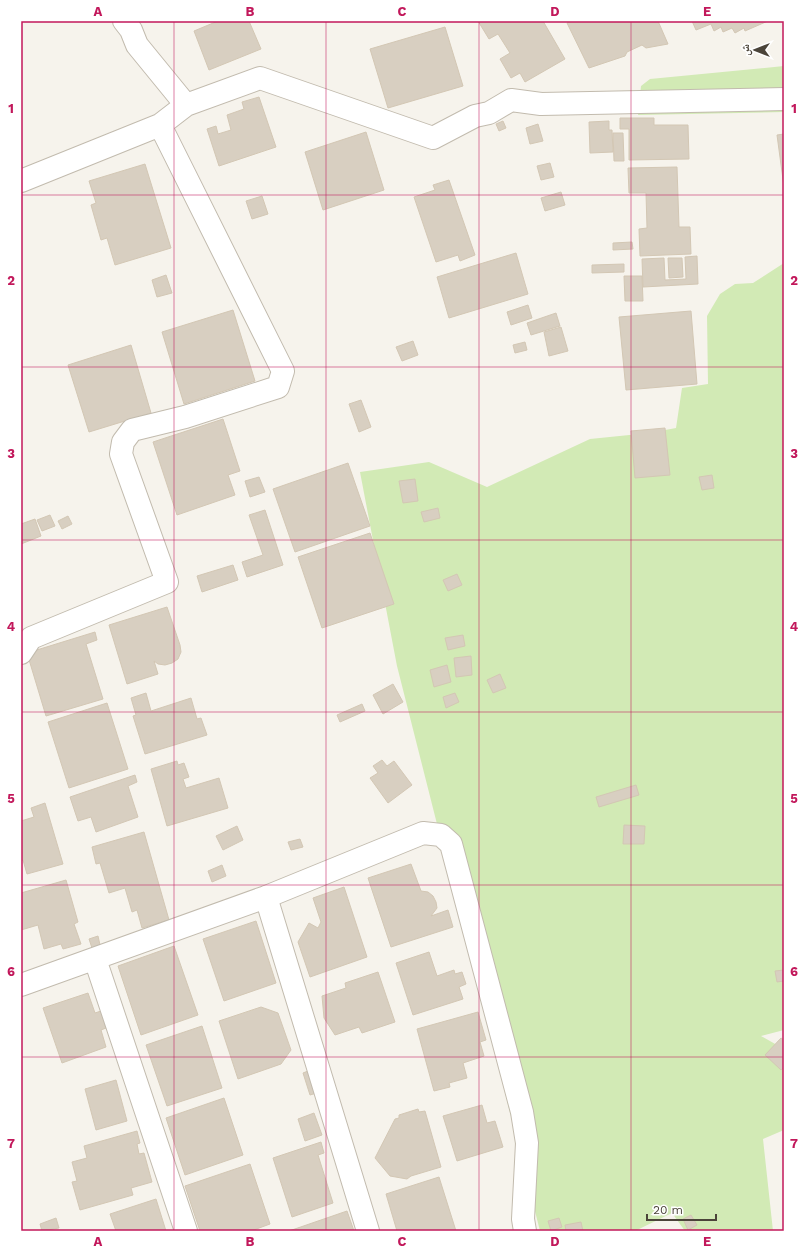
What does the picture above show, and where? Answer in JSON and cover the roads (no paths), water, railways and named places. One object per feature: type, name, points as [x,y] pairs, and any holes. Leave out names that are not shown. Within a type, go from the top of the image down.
[{"type":"street","points":[[124,21],[131,30],[137,45],[186,105]]},
{"type":"street","points":[[21,181],[160,125],[186,105],[260,78],[434,138],[475,116],[489,113],[511,100],[541,104],[784,100]]},
{"type":"street","points":[[21,654],[31,638],[167,582],[121,454],[123,442],[132,430],[185,417],[278,387],[282,371],[160,125]]},
{"type":"street","points":[[21,985],[266,897],[423,833],[441,835],[451,844],[522,1112],[527,1143],[523,1219],[525,1231]]},
{"type":"street","points":[[266,897],[368,1231]]},
{"type":"street","points":[[95,959],[186,1231]]}]
